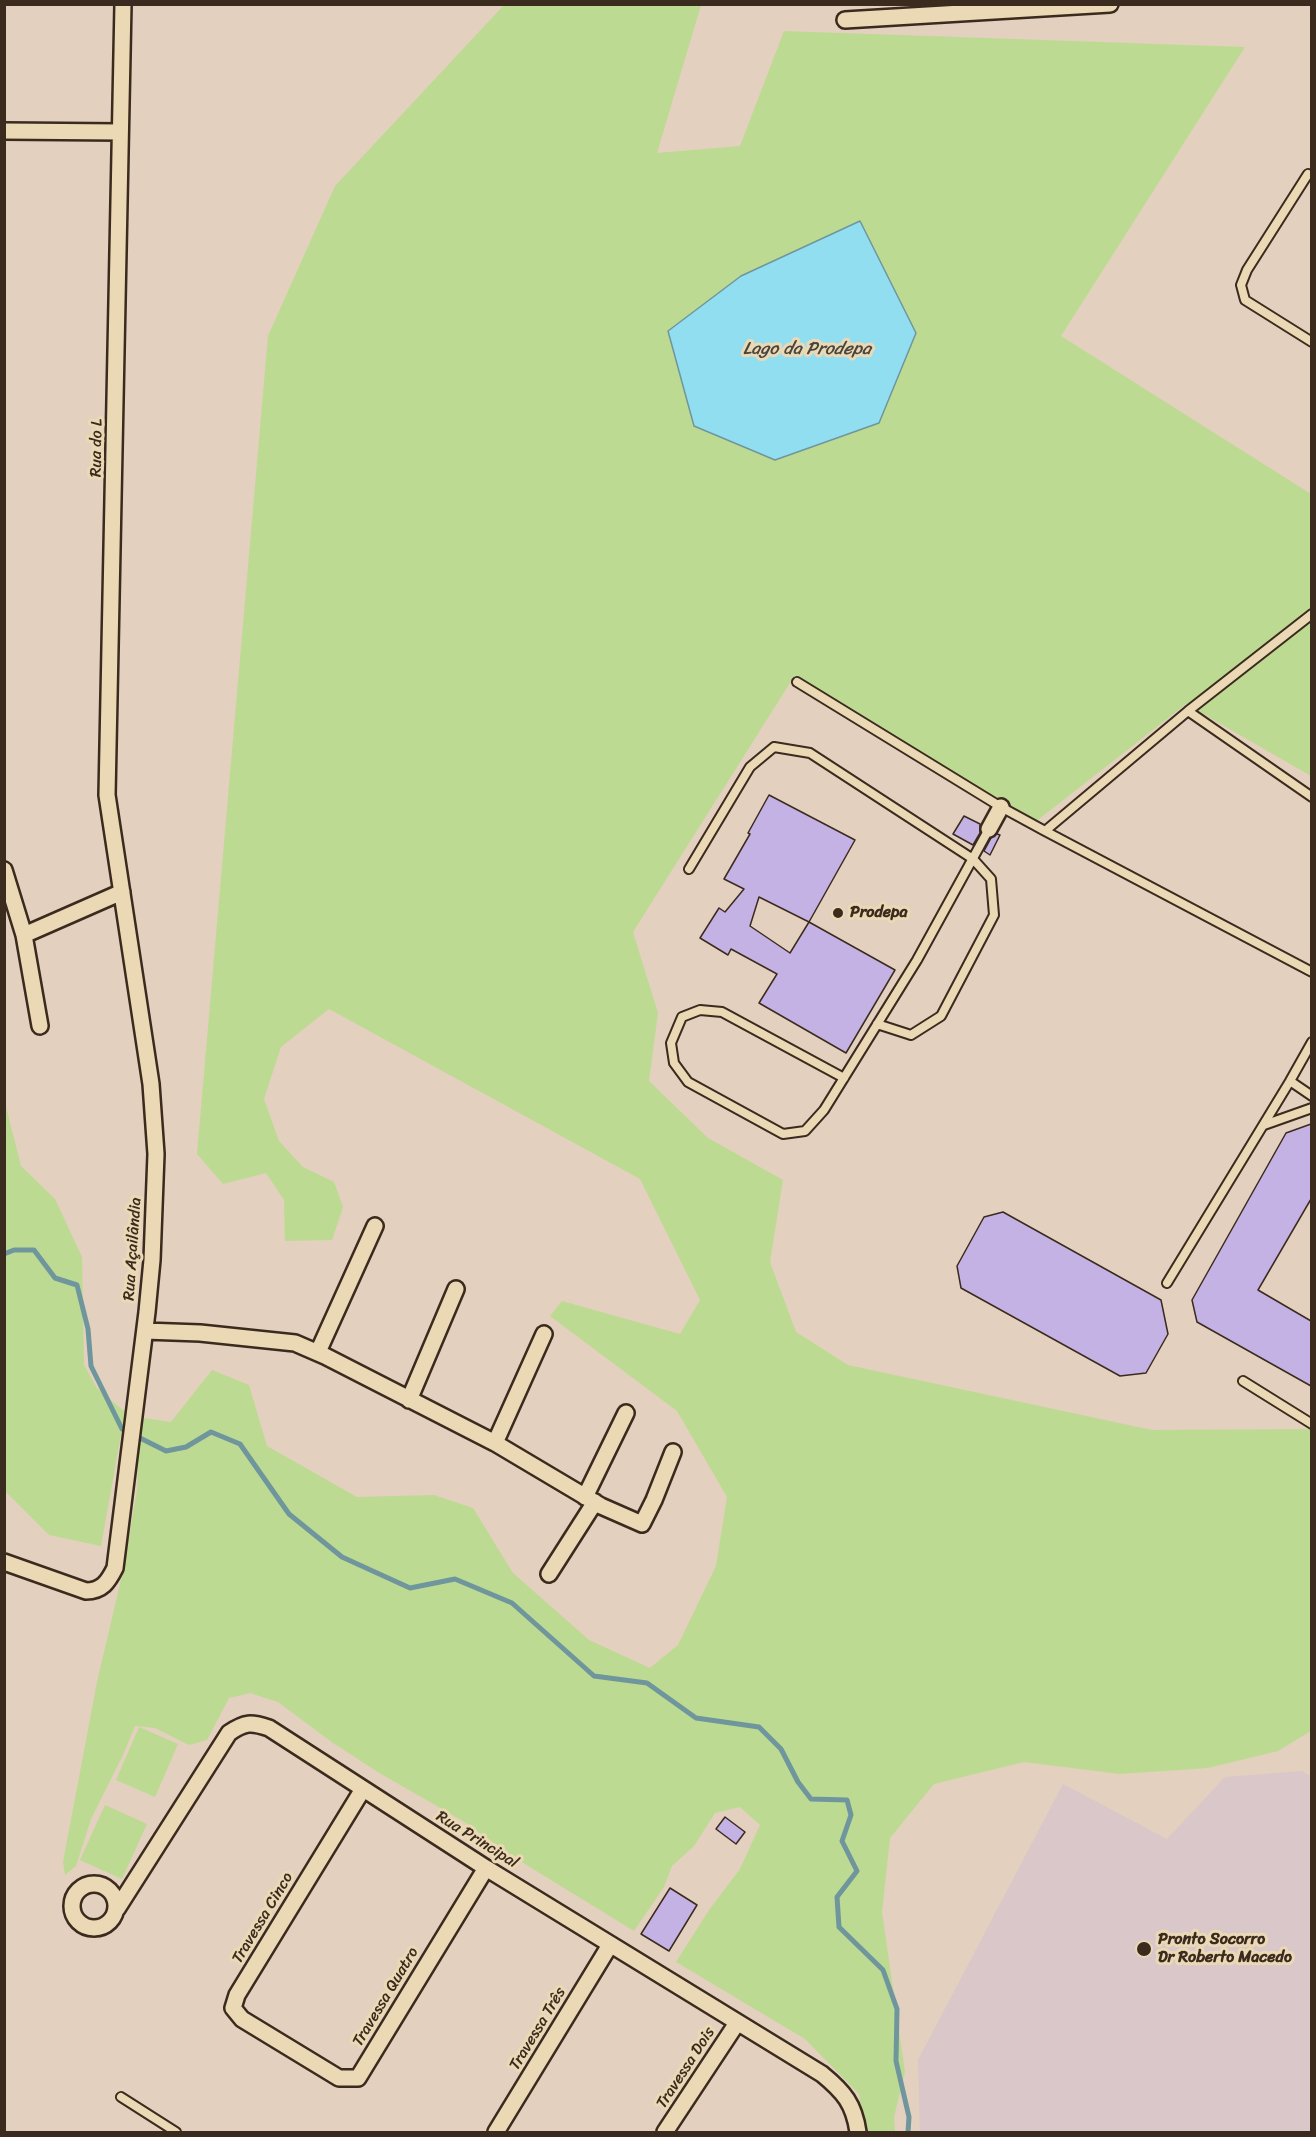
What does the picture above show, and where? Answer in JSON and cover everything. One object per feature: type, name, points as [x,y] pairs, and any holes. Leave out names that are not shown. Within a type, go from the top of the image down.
[{"type":"street","name":"Rua do L","points":[[123,4],[119,282],[106,795],[123,892]]},
{"type":"street","points":[[844,21],[1110,4]]},
{"type":"street","points":[[4,131],[120,132]]},
{"type":"street","points":[[989,829],[1001,807]]},
{"type":"street","points":[[4,870],[24,935],[40,1026]]},
{"type":"street","points":[[24,935],[123,892]]},
{"type":"street","name":"Rua Açailândia","points":[[4,1562],[86,1591],[102,1588],[115,1568],[153,1260],[155,1143],[151,1084],[123,892]]},
{"type":"street","points":[[318,1353],[375,1226]]},
{"type":"street","points":[[409,1400],[456,1289]]},
{"type":"street","points":[[145,1331],[200,1333],[295,1342],[495,1443],[590,1500],[642,1524],[673,1452]]},
{"type":"street","points":[[495,1443],[544,1334]]},
{"type":"street","points":[[549,1574],[590,1500],[626,1413]]},
{"type":"street","name":"Rua Principal","points":[[117,1909],[229,1733],[243,1724],[256,1724],[269,1728],[486,1868],[822,2074],[848,2099],[856,2116],[858,2133]]},
{"type":"street","name":"Travessa Cinco","points":[[289,2048],[242,2019],[233,2008],[237,1995],[363,1789]]},
{"type":"street","name":"Travessa Quatro","points":[[289,2048],[339,2078],[358,2078],[486,1868]]},
{"type":"street","name":"Travessa Três","points":[[496,2133],[610,1945]]},
{"type":"street","name":"Travessa Dois","points":[[665,2133],[737,2023]]},
{"type":"street","points":[[846,2133],[856,2116]]},
{"type":"lane","points":[[1308,174],[1247,270],[1241,285],[1245,300],[1311,342]]},
{"type":"lane","points":[[1045,831],[1188,711],[1311,614]]},
{"type":"lane","points":[[797,682],[1001,807],[1311,972]]},
{"type":"lane","points":[[1188,711],[1311,796]]},
{"type":"lane","points":[[688,869],[750,767],[774,747],[810,753],[973,859],[991,879],[994,915],[941,1016],[911,1035],[877,1024]]},
{"type":"lane","points":[[844,1078],[722,1012],[700,1010],[682,1017],[671,1043],[674,1063],[688,1082],[783,1134],[804,1131],[824,1110],[844,1078],[877,1024],[917,960],[989,829]]},
{"type":"lane","points":[[1167,1283],[1264,1125],[1311,1043]]},
{"type":"lane","points":[[1290,1081],[1311,1096]]},
{"type":"lane","points":[[1264,1125],[1311,1108]]},
{"type":"lane","points":[[1243,1381],[1311,1424]]},
{"type":"lane","points":[[121,2097],[176,2133]]},
{"type":"shaded area","name":"Pronto Socorro Dr Roberto Macedo","points":[[1302,1771],[1312,1777],[1311,2132],[920,2132],[918,2060],[1063,1784],[1167,1839],[1225,1777]]},
{"type":"green space","points":[[504,5],[701,5],[657,153],[740,146],[784,31],[1245,47],[1061,336],[1311,494],[1311,776],[1186,704],[1034,823],[795,675],[633,932],[658,1013],[649,1081],[708,1138],[783,1180],[770,1262],[796,1332],[848,1365],[1152,1430],[1311,1429],[1311,1731],[1278,1751],[1208,1768],[1120,1774],[1024,1762],[934,1784],[890,1838],[882,1912],[905,2072],[894,2117],[895,2132],[865,2132],[859,2094],[805,2039],[676,1962],[709,1910],[740,1869],[760,1825],[740,1807],[715,1813],[694,1846],[672,1866],[664,1887],[634,1931],[507,1853],[463,1821],[381,1774],[333,1743],[278,1702],[250,1693],[229,1698],[207,1740],[189,1745],[155,1728],[135,1726],[91,1819],[76,1866],[65,1875],[63,1862],[97,1682],[123,1571],[137,1490],[139,1438],[144,1418],[171,1422],[212,1370],[249,1385],[267,1446],[357,1497],[434,1495],[473,1508],[513,1573],[589,1640],[650,1668],[678,1645],[716,1566],[727,1497],[677,1411],[550,1316],[562,1301],[680,1334],[700,1300],[640,1179],[329,1009],[281,1047],[264,1099],[279,1141],[303,1167],[334,1182],[343,1207],[332,1240],[285,1241],[284,1200],[266,1173],[223,1184],[197,1154],[268,336],[335,186]]},
{"type":"green space","points":[[5,1103],[21,1166],[55,1199],[82,1257],[84,1365],[97,1388],[125,1412],[101,1546],[49,1535],[5,1491]]},
{"type":"green space","points":[[139,1727],[178,1744],[155,1797],[116,1780]]},
{"type":"green space","points":[[105,1805],[147,1824],[122,1879],[80,1860]]},
{"type":"water","name":"Lago da Prodepa","points":[[860,221],[916,333],[879,423],[775,460],[694,426],[668,331],[741,276]]},
{"type":"building","points":[[769,795],[855,840],[809,922],[895,970],[846,1053],[759,1003],[777,974],[731,949],[728,955],[700,938],[719,908],[725,912],[744,889],[724,879],[750,834],[748,833]],"holes":[[[759,897],[809,922],[790,953],[750,926]]]},
{"type":"building","points":[[964,816],[980,824],[980,833],[973,845],[953,834]]},
{"type":"building","points":[[997,834],[1000,835],[990,855],[984,851],[991,838]]},
{"type":"building","points":[[1311,1124],[1311,1199],[1258,1290],[1311,1321],[1311,1386],[1197,1322],[1192,1300],[1286,1133]]},
{"type":"building","points":[[1003,1212],[1161,1300],[1168,1334],[1146,1373],[1120,1376],[961,1288],[957,1266],[984,1217]]},
{"type":"building","points":[[725,1817],[745,1832],[736,1844],[716,1829]]},
{"type":"building","points":[[670,1888],[697,1905],[669,1951],[641,1934]]},
{"type":"waterway","points":[[4,1254],[14,1250],[34,1250],[55,1278],[77,1285],[88,1329],[91,1366],[122,1429],[166,1451],[186,1447],[211,1432],[240,1444],[289,1514],[342,1557],[410,1588],[455,1579],[512,1603],[594,1676],[647,1683],[696,1718],[759,1727],[781,1749],[798,1782],[811,1799],[847,1800],[851,1815],[842,1841],[857,1871],[837,1897],[839,1927],[883,1970],[897,2009],[896,2061],[909,2117],[908,2132]]},
{"type":"place","name":"Prodepa","points":[[838,913]]},
{"type":"place","name":"Pronto Socorro Dr Roberto Macedo","points":[[1144,1949]]}]
